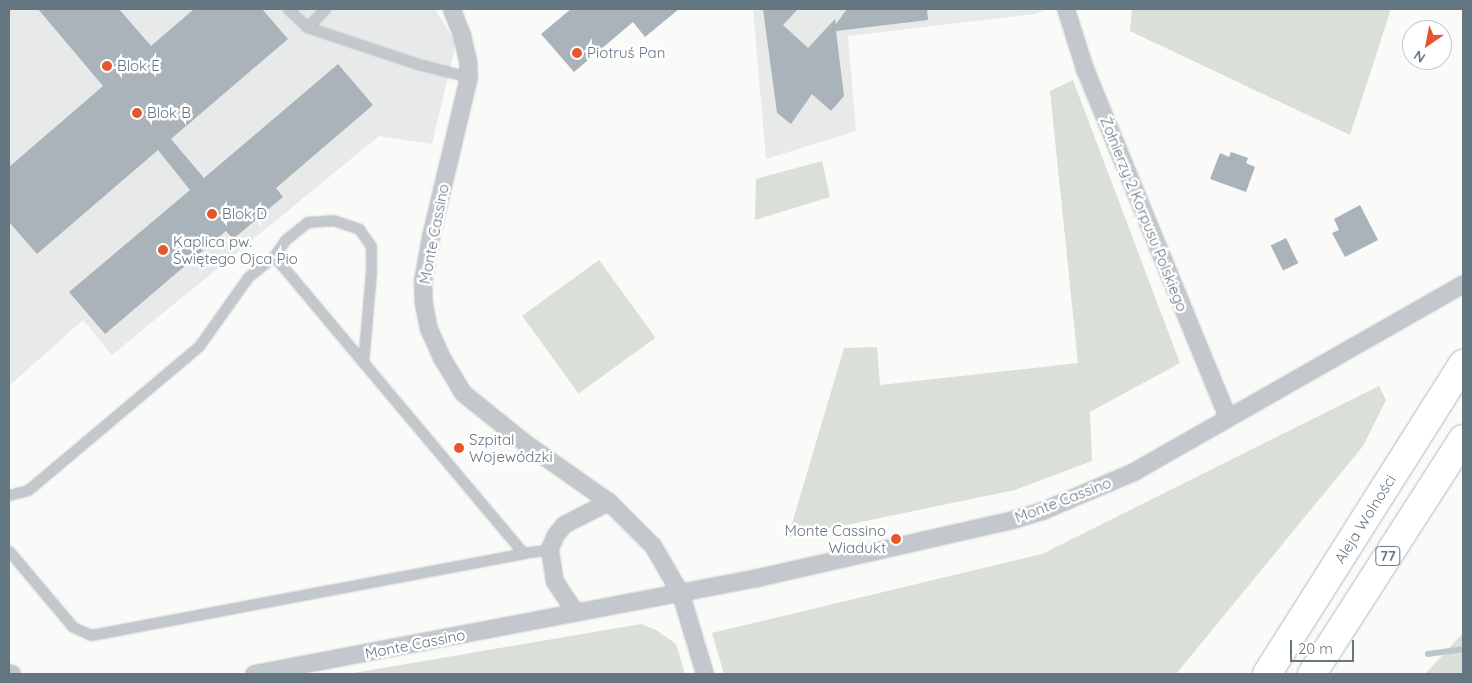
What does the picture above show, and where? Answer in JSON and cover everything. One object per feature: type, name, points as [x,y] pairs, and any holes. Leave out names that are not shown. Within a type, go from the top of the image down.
[{"type":"highway","name":"Aleja Wolności","points":[[1267,674],[1463,364]]},
{"type":"highway","name":"77","points":[[1312,674],[1463,439]]},
{"type":"street","name":"Monte Cassino","points":[[452,9],[462,35],[468,60],[469,77],[431,237],[423,281],[424,304],[429,329],[442,358],[463,393],[525,443],[609,502],[653,546],[681,594]]},
{"type":"street","name":"Żołnierzy 2 Korpusu Polskiego","points":[[1066,9],[1085,69],[1228,418]]},
{"type":"street","name":"Monte Cassino","points":[[254,674],[681,594],[994,524],[1045,510],[1134,472],[1463,284]]},
{"type":"street","points":[[576,613],[555,582],[550,549],[556,535],[564,525],[609,502]]},
{"type":"street","points":[[681,594],[705,674]]},
{"type":"lane","points":[[288,9],[307,27],[418,64],[469,77]]},
{"type":"lane","points":[[307,27],[325,9]]},
{"type":"lane","points":[[9,495],[28,490],[199,346],[248,277],[274,256],[285,240],[307,222],[333,220],[359,229],[370,246],[371,272],[363,363]]},
{"type":"lane","points":[[274,256],[523,553]]},
{"type":"lane","points":[[9,551],[73,627],[91,635],[550,549]]},
{"type":"shaded area","points":[[9,9],[435,9],[456,43],[432,144],[379,136],[112,355],[83,320],[9,386]]},
{"type":"shaded area","points":[[753,9],[1045,10],[1035,14],[848,36],[856,131],[766,159]]},
{"type":"shaded area","points":[[1132,9],[1391,9],[1350,135],[1130,31]]},
{"type":"shaded area","points":[[1073,80],[1180,363],[1090,412],[1092,461],[1015,490],[788,537],[844,348],[877,347],[880,385],[1078,363],[1050,91]]},
{"type":"shaded area","points":[[822,161],[830,197],[755,220],[756,179]]},
{"type":"shaded area","points":[[599,260],[655,338],[579,394],[522,316]]},
{"type":"shaded area","points":[[1379,386],[1386,400],[1363,446],[1176,674],[724,674],[712,633],[1042,554]]},
{"type":"shaded area","points":[[641,624],[656,630],[676,644],[685,674],[348,674]]},
{"type":"shaded area","points":[[1463,633],[1463,674],[1425,674]]},
{"type":"building","points":[[38,9],[119,9],[151,46],[194,9],[262,9],[288,39],[171,139],[204,178],[338,64],[373,105],[276,188],[283,197],[233,239],[226,231],[105,334],[69,292],[190,190],[158,150],[37,254],[9,222],[9,167],[103,86]]},
{"type":"building","name":"Piotruś Pan","points":[[571,9],[679,9],[645,37],[633,22],[574,72],[541,34]]},
{"type":"building","points":[[763,9],[798,9],[783,25],[808,48],[835,19],[836,24],[847,9],[927,9],[928,20],[836,31],[844,96],[831,111],[812,94],[791,124],[777,113]]},
{"type":"building","points":[[1231,152],[1248,158],[1246,163],[1255,167],[1246,192],[1210,179],[1220,153],[1229,157]]},
{"type":"building","points":[[1360,205],[1378,240],[1345,257],[1332,233],[1339,230],[1334,219]]},
{"type":"building","points":[[1286,238],[1298,263],[1283,271],[1271,245]]},
{"type":"waterway","points":[[1428,654],[1463,649]]},
{"type":"place","name":"Piotruś Pan","points":[[577,53]]},
{"type":"place","name":"Blok E","points":[[107,66]]},
{"type":"place","name":"Blok B","points":[[137,113]]},
{"type":"place","name":"Blok D","points":[[212,214]]},
{"type":"place","name":"Kaplica pw. Świętego Ojca Pio","points":[[163,250]]},
{"type":"place","name":"Szpital Wojewódzki","points":[[459,448]]},
{"type":"place","name":"Monte Cassino Wiadukt","points":[[896,539]]}]
